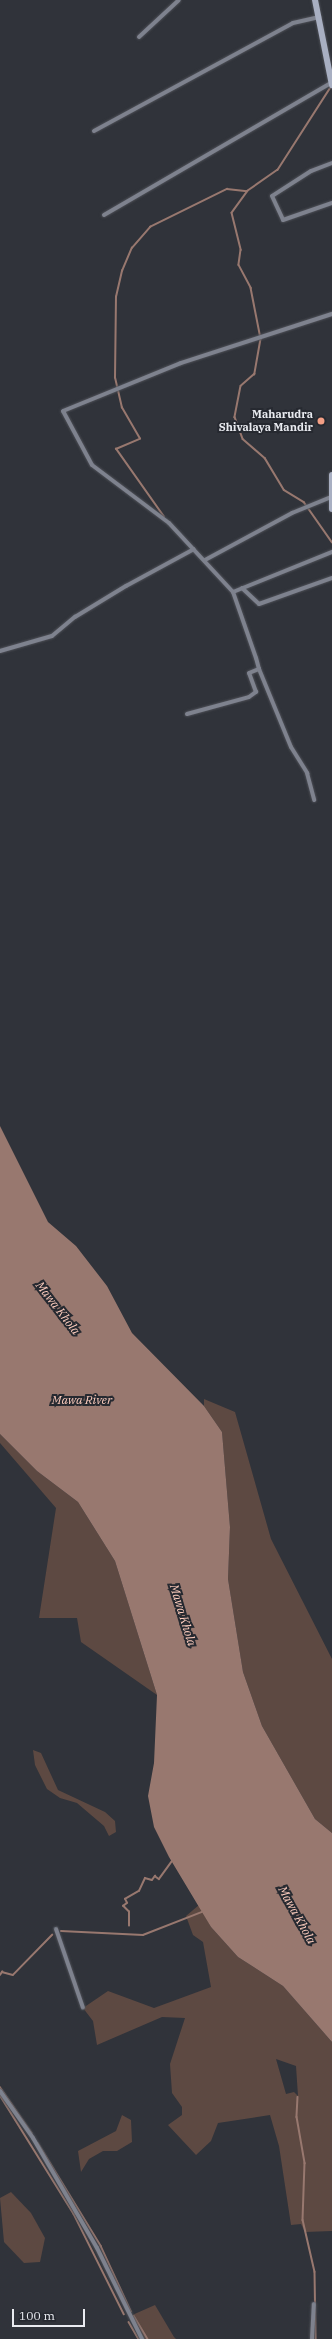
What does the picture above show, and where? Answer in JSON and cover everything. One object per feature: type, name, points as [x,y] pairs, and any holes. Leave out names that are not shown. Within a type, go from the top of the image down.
[{"type":"main road","points":[[315,0],[332,84]]},
{"type":"main road","points":[[332,475],[330,497],[332,509]]},
{"type":"street","points":[[139,37],[179,0]]},
{"type":"street","points":[[94,131],[293,23],[319,18]]},
{"type":"street","points":[[104,215],[332,84]]},
{"type":"street","points":[[332,163],[311,171],[272,196],[283,220],[332,203]]},
{"type":"street","points":[[314,800],[307,773],[291,747],[259,668],[233,592],[205,560],[169,523],[92,465],[63,411],[181,362],[332,314]]},
{"type":"street","points":[[205,560],[292,513],[330,497]]},
{"type":"street","points":[[0,651],[52,636],[75,617],[126,586],[194,549]]},
{"type":"street","points":[[233,592],[332,552]]},
{"type":"street","points":[[242,588],[260,604],[332,578]]},
{"type":"street","points":[[187,714],[254,694],[249,673],[259,668]]},
{"type":"street","points":[[56,1929],[83,2008]]},
{"type":"street","points":[[0,2091],[33,2138],[97,2248],[142,2339]]},
{"type":"street","points":[[312,2339],[314,2304]]},
{"type":"shaded area","points":[[204,1399],[235,1412],[271,1539],[332,1659],[332,1833],[315,1819],[262,1726],[243,1672],[228,1579],[230,1527],[222,1432],[204,1406]]},
{"type":"shaded area","points":[[0,1434],[37,1471],[78,1502],[115,1561],[157,1695],[81,1642],[77,1618],[39,1618],[56,1508],[0,1443]]},
{"type":"shaded area","points":[[33,1750],[41,1753],[58,1790],[105,1812],[115,1821],[116,1832],[109,1836],[104,1826],[77,1803],[60,1798],[47,1789],[35,1765]]},
{"type":"shaded area","points":[[199,1905],[211,1927],[238,1957],[283,1986],[332,2042],[332,2231],[305,2232],[301,2224],[291,2225],[279,2146],[270,2115],[218,2123],[211,2141],[196,2155],[168,2125],[182,2115],[182,2107],[172,2093],[170,2064],[185,2018],[162,2017],[97,2045],[93,2021],[83,2008],[108,1991],[154,2008],[211,1987],[203,1942],[193,1935],[186,1916]],"holes":[[[276,2059],[296,2066],[298,2096],[294,2092],[286,2094]]]},
{"type":"shaded area","points":[[122,2115],[131,2120],[132,2142],[117,2151],[103,2151],[89,2159],[81,2172],[78,2151],[116,2131]]},
{"type":"shaded area","points":[[11,2192],[31,2213],[45,2238],[40,2262],[24,2263],[4,2242],[0,2198]]},
{"type":"shaded area","points":[[155,2305],[176,2339],[144,2339],[130,2316]]},
{"type":"water","name":"Mawa River","points":[[0,1126],[48,1222],[76,1246],[107,1286],[132,1333],[204,1406],[222,1432],[230,1527],[228,1579],[243,1672],[262,1726],[315,1819],[332,1833],[332,2042],[283,1986],[238,1957],[211,1927],[169,1857],[154,1827],[148,1796],[154,1763],[157,1695],[115,1561],[78,1502],[37,1471],[0,1434]]},
{"type":"waterway","points":[[332,86],[278,170],[248,191],[232,213],[241,250],[239,265],[251,288],[261,339],[255,374],[241,386],[235,417],[243,439],[265,458],[284,490],[304,502],[332,542]]},
{"type":"waterway","points":[[164,517],[116,449],[140,439],[122,408],[115,378],[116,297],[122,271],[132,248],[150,227],[227,189],[247,191]]},
{"type":"waterway","points":[[129,1926],[129,1912],[123,1906],[127,1903],[125,1899],[139,1891],[145,1878],[152,1880],[155,1876],[159,1879],[172,1861]]},
{"type":"waterway","points":[[61,1931],[143,1935],[202,1912]]},
{"type":"waterway","points":[[0,1975],[2,1972],[13,1975],[52,1935]]},
{"type":"waterway","points":[[0,2087],[32,2133]]},
{"type":"waterway","points":[[0,2095],[74,2214],[124,2314]]},
{"type":"waterway","points":[[298,2097],[297,2117],[305,2163],[303,2220],[315,2272],[316,2339]]},
{"type":"waterway","points":[[38,2143],[101,2246],[131,2311]]},
{"type":"waterway","points":[[134,2316],[148,2339]]},
{"type":"waterway","points":[[129,2322],[139,2339]]},
{"type":"place","name":"Maharudra Shivalaya Mandir","points":[[321,421]]},
{"type":"water label","name":"Mawa Khola","points":[[58,1308]]},
{"type":"water label","name":"Mawa Khola","points":[[183,1615]]},
{"type":"water label","name":"Mawa Khola","points":[[297,1915]]}]
